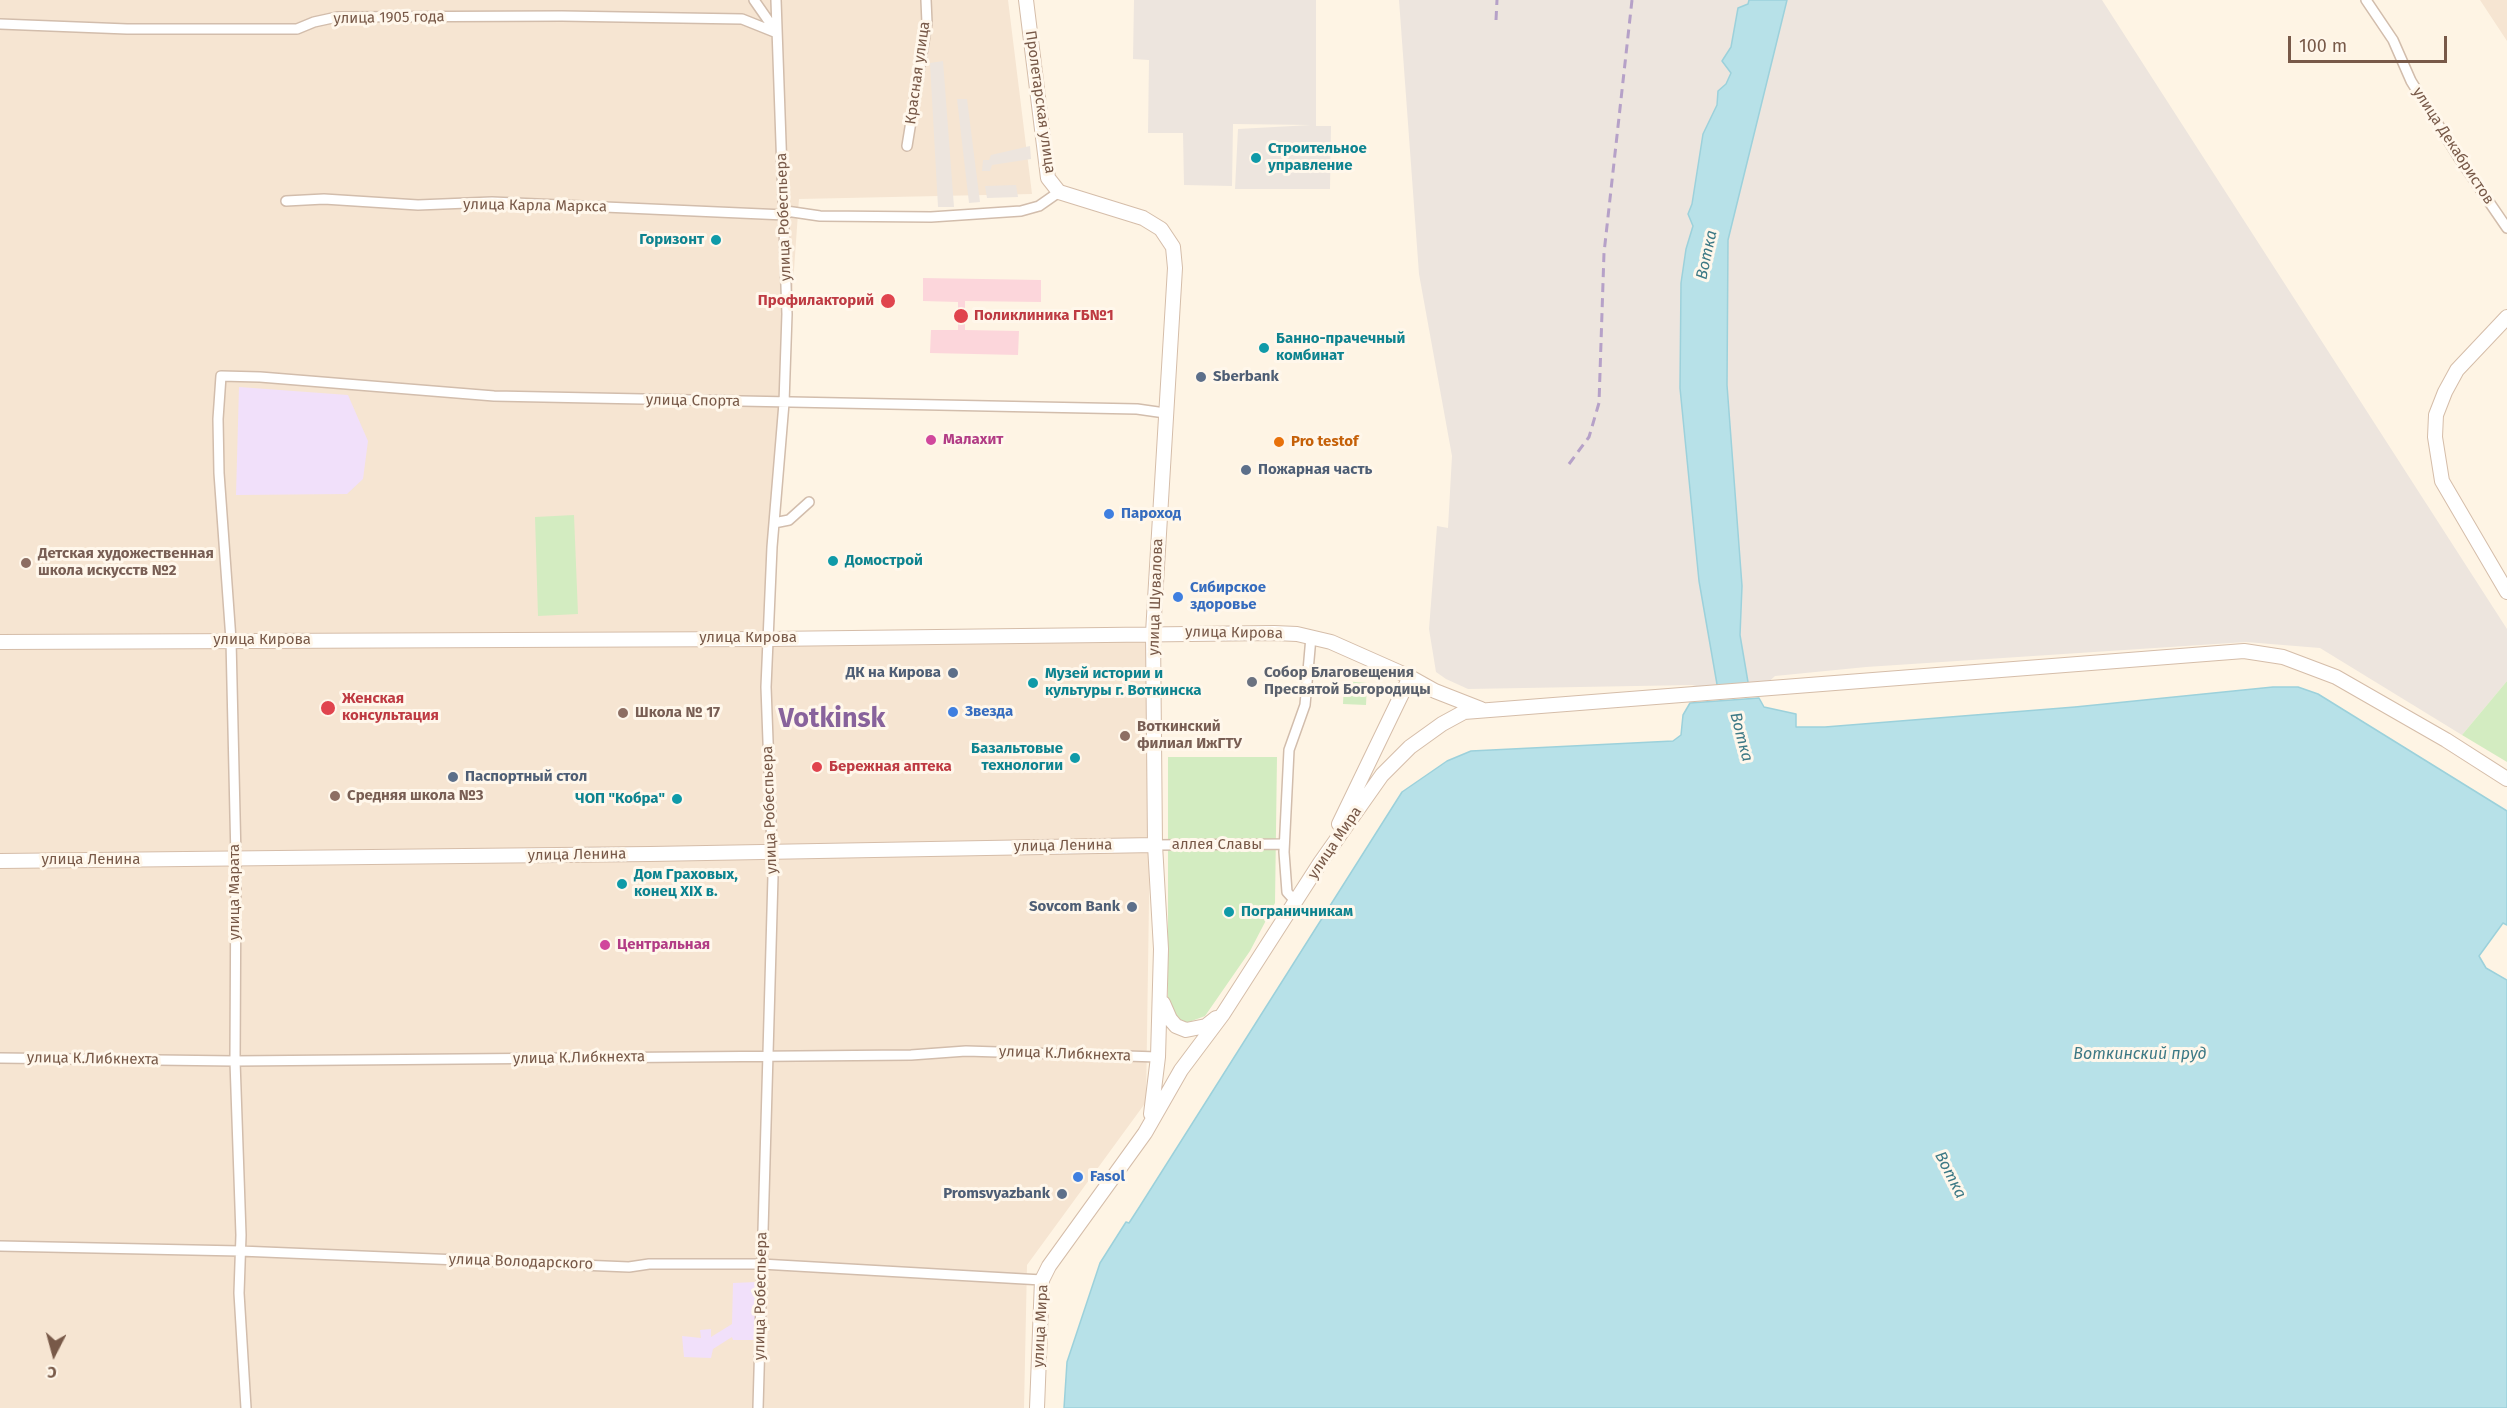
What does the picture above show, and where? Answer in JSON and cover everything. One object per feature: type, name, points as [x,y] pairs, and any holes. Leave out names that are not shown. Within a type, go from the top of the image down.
[{"type":"main road","name":"Пролетарская улица","points":[[1026,0],[1047,173],[1059,192],[1143,218],[1161,230],[1173,247],[1175,268],[1166,413]]},
{"type":"main road","points":[[2507,317],[2457,370],[2436,415],[2435,437],[2442,481],[2507,592]]},
{"type":"main road","name":"улица Шувалова","points":[[1161,997],[1160,905],[1155,845],[1153,633],[1166,413]]},
{"type":"main road","name":"улица Кирова","points":[[0,642],[768,639],[1274,633],[1311,637],[1331,642],[1410,677],[1435,691],[1481,709]]},
{"type":"main road","points":[[1481,709],[1768,690],[2222,651],[2264,653],[2308,665],[2336,677],[2446,740],[2507,779]]},
{"type":"main road","points":[[1320,863],[1410,677]]},
{"type":"main road","name":"улица Мира","points":[[1037,1408],[1042,1280],[1061,1248],[1145,1133],[1181,1070],[1223,1014],[1320,863],[1395,760],[1442,724],[1464,712],[1481,709]]},
{"type":"main road","name":"улица Ленина","points":[[0,861],[1155,845]]},
{"type":"main road","name":"улица Мира","points":[[1161,997],[1170,1019],[1176,1026],[1185,1030],[1206,1026],[1223,1014]]},
{"type":"main road","name":"улица Мира","points":[[1145,1133],[1153,1108],[1161,997]]},
{"type":"street","points":[[754,0],[777,33]]},
{"type":"street","name":"улица Робеспьера","points":[[758,1408],[772,852],[766,687],[774,523],[784,403],[787,314],[776,0]]},
{"type":"street","name":"Красная улица","points":[[907,146],[927,23],[926,0]]},
{"type":"street","name":"улица Декабристов","points":[[2366,0],[2393,40],[2411,81],[2459,159],[2507,228]]},
{"type":"street","name":"улица 1905 года","points":[[0,24],[127,28],[297,29],[314,22],[337,17],[561,16],[742,19],[777,33]]},
{"type":"street","name":"улица Карла Маркса","points":[[286,201],[324,199],[418,205],[492,202],[820,216],[931,217],[1021,211],[1039,206],[1059,192]]},
{"type":"street","name":"улица Спорта","points":[[221,376],[260,376],[494,396],[1137,409],[1166,413]]},
{"type":"street","name":"улица Марата","points":[[221,376],[218,419],[219,473],[231,640],[236,859],[235,1061],[239,1293],[246,1408]]},
{"type":"street","points":[[774,523],[789,520],[809,502]]},
{"type":"street","points":[[1296,902],[1287,892],[1284,852],[1288,756],[1305,705],[1311,637]]},
{"type":"street","name":"аллея Славы","points":[[1155,845],[1280,844]]},
{"type":"street","name":"улица К.Либкнехта","points":[[0,1058],[235,1061],[911,1055],[966,1051],[1158,1057]]},
{"type":"street","name":"улица Володарского","points":[[0,1246],[240,1251],[628,1267],[649,1264],[761,1264],[1042,1280]]},
{"type":"shaded area","points":[[0,0],[1008,0],[1032,194],[799,199],[768,638],[1153,633],[1146,1102],[1027,1265],[1024,1408],[0,1408]]},
{"type":"shaded area","points":[[1134,0],[1316,0],[1316,126],[1331,126],[1330,189],[1235,189],[1238,129],[1311,125],[1233,124],[1232,186],[1184,185],[1183,133],[1148,133],[1149,60],[1133,59]]},
{"type":"shaded area","points":[[1399,0],[2102,0],[2507,629],[2507,681],[2462,735],[2320,648],[2246,642],[1866,667],[1775,676],[1763,687],[1712,690],[1692,685],[1468,689],[1446,679],[1436,672],[1429,629],[1437,526],[1448,528],[1452,456],[1419,274]]},
{"type":"shaded area","points":[[2480,0],[2507,0],[2507,41]]},
{"type":"shaded area","points":[[943,61],[954,207],[938,207],[930,63]]},
{"type":"shaded area","points":[[957,99],[967,99],[980,202],[969,203]]},
{"type":"shaded area","points":[[1030,146],[1031,159],[992,165],[990,171],[982,171],[983,160],[989,160],[991,155]]},
{"type":"shaded area","points":[[1016,185],[1018,197],[987,198],[985,186]]},
{"type":"shaded area","name":"Поликлиника ГБ№1","points":[[923,278],[1041,280],[1041,302],[965,301],[965,330],[1019,331],[1018,355],[930,353],[931,330],[958,330],[958,302],[923,301]]},
{"type":"shaded area","points":[[239,387],[348,395],[368,441],[363,479],[347,494],[236,495]]},
{"type":"shaded area","points":[[756,1282],[755,1340],[733,1340],[732,1337],[713,1349],[711,1358],[684,1357],[682,1336],[701,1338],[700,1330],[711,1329],[711,1337],[732,1324],[733,1283]]},
{"type":"green space","points":[[574,515],[578,614],[538,616],[535,517]]},
{"type":"green space","points":[[1344,681],[1367,683],[1366,705],[1343,704]]},
{"type":"green space","points":[[2507,681],[2507,762],[2462,735]]},
{"type":"green space","points":[[1168,757],[1277,757],[1275,903],[1250,951],[1205,1016],[1181,1025],[1168,1006]]},
{"type":"water","name":"Вотка","points":[[1749,0],[1787,0],[1728,240],[1727,385],[1742,586],[1740,635],[1749,688],[1718,690],[1699,581],[1680,388],[1681,283],[1686,249],[1693,226],[1688,214],[1692,204],[1703,134],[1717,105],[1718,91],[1726,84],[1731,73],[1722,61],[1731,47],[1738,8],[1748,4]]},
{"type":"water","name":"Воткинский пруд","points":[[2273,687],[2298,687],[2318,694],[2507,811],[2507,925],[2503,923],[2479,956],[2486,968],[2507,980],[2507,1408],[1064,1408],[1067,1362],[1100,1263],[1126,1222],[1129,1223],[1140,1206],[1402,792],[1447,761],[1471,751],[1673,741],[1681,735],[1683,715],[1690,703],[1759,698],[1764,707],[1796,714],[1796,727],[1825,727],[2075,707]]},
{"type":"railway","points":[[1496,20],[1497,0]]},
{"type":"railway","points":[[1569,464],[1589,437],[1599,403],[1604,253],[1632,0]]},
{"type":"place","name":"Строительное управление","points":[[1256,158]]},
{"type":"place","name":"Горизонт","points":[[716,240]]},
{"type":"place","name":"Профилакторий","points":[[888,301]]},
{"type":"place","name":"Поликлиника ГБ№1","points":[[961,316]]},
{"type":"place","name":"Банно-прачечный комбинат","points":[[1264,348]]},
{"type":"place","name":"Sberbank","points":[[1201,377]]},
{"type":"place","name":"Малахит","points":[[931,440]]},
{"type":"place","name":"Pro testof","points":[[1279,442]]},
{"type":"place","name":"Пожарная часть","points":[[1246,470]]},
{"type":"place","name":"Пароход","points":[[1109,514]]},
{"type":"place","name":"Домострой","points":[[833,561]]},
{"type":"place","name":"Детская художественная школа искусств №2","points":[[26,563]]},
{"type":"place","name":"Сибирское здоровье","points":[[1178,597]]},
{"type":"place","name":"ДК на Кирова","points":[[953,673]]},
{"type":"place","name":"Собор Благовещения Пресвятой Богородицы","points":[[1252,682]]},
{"type":"place","name":"Музей истории и культуры г. Воткинска","points":[[1033,683]]},
{"type":"place","name":"Женская консультация","points":[[328,708]]},
{"type":"place","name":"Звезда","points":[[953,712]]},
{"type":"place","name":"Школа № 17","points":[[623,713]]},
{"type":"place","name":"Воткинский филиал ИжГТУ","points":[[1125,736]]},
{"type":"place","name":"Базальтовые технологии","points":[[1075,758]]},
{"type":"place","name":"Бережная аптека","points":[[817,767]]},
{"type":"place","name":"Паспортный стол","points":[[453,777]]},
{"type":"place","name":"Средняя школа №3","points":[[335,796]]},
{"type":"place","name":"ЧОП \"Кобра\"","points":[[677,799]]},
{"type":"place","name":"Дом Граховых, конец XIX в.","points":[[622,884]]},
{"type":"place","name":"Sovcom Bank","points":[[1132,907]]},
{"type":"place","name":"Пограничникам","points":[[1229,912]]},
{"type":"place","name":"Центральная","points":[[605,945]]},
{"type":"place","name":"Fasol","points":[[1078,1177]]},
{"type":"place","name":"Promsvyazbank","points":[[1062,1194]]},
{"type":"district","name":"Votkinsk","points":[[832,719]]}]
